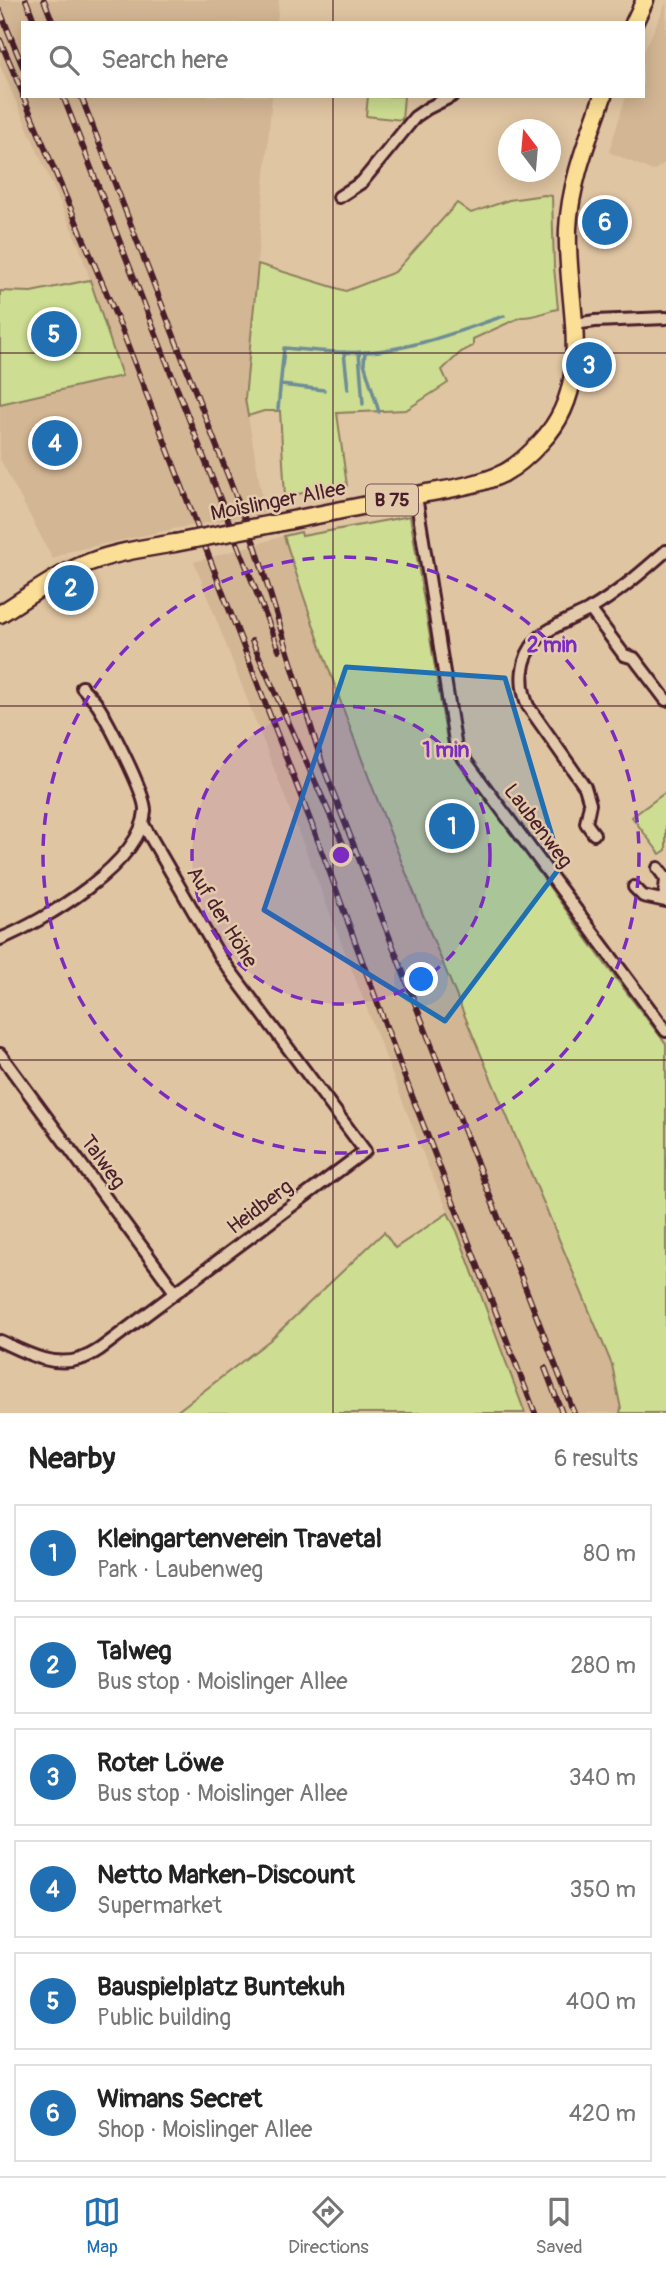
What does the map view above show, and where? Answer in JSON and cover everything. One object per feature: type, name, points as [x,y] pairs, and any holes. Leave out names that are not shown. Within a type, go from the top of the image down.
[{"type":"main road","points":[[635,21],[645,0]]},
{"type":"main road","name":"Moislinger Allee","points":[[0,614],[65,573],[89,563],[174,542],[464,486],[505,473],[534,450],[561,414],[569,394],[575,361],[575,324],[568,229],[575,185],[602,98]]},
{"type":"street","points":[[339,197],[362,182],[415,117],[448,98]]},
{"type":"street","points":[[575,324],[666,318]]},
{"type":"street","name":"Laubenweg","points":[[416,496],[456,748],[666,1031]]},
{"type":"street","points":[[594,834],[586,823],[590,804],[585,787],[528,706],[523,693],[523,666],[538,638],[590,609],[632,580],[666,551]]},
{"type":"street","points":[[590,609],[624,655],[634,658],[666,700]]},
{"type":"street","name":"Auf der Höhe","points":[[82,687],[96,704],[142,792],[145,809],[143,824],[220,957],[366,1151]]},
{"type":"street","points":[[0,939],[24,929],[65,905],[101,877],[134,843],[143,824]]},
{"type":"street","points":[[634,887],[643,896],[665,901],[666,879],[658,868]]},
{"type":"street","name":"Talweg","points":[[0,1054],[175,1292]]},
{"type":"street","name":"Heidberg","points":[[0,1341],[30,1355],[58,1362],[79,1359],[100,1349],[366,1151]]},
{"type":"highlighted area","points":[[346,667],[505,678],[561,866],[445,1021],[264,910]]},
{"type":"shaded area","points":[[0,0],[279,0],[277,21],[21,21],[21,98],[272,98],[245,399],[265,513],[67,552],[53,559],[0,459],[0,404],[122,375],[79,246],[0,65]]},
{"type":"shaded area","points":[[666,3],[666,162],[653,171],[609,152],[625,98],[645,98],[645,50]]},
{"type":"shaded area","points":[[284,536],[308,611],[481,1059],[612,1365],[620,1413],[525,1413],[457,1231],[427,1164],[194,562]]},
{"type":"green space","points":[[368,98],[404,98],[402,120],[366,116]]},
{"type":"green space","points":[[552,196],[558,309],[521,317],[473,339],[473,346],[461,352],[442,370],[448,383],[406,410],[337,413],[347,486],[285,496],[280,411],[264,411],[248,416],[245,399],[258,264],[346,291],[395,272],[457,203],[471,213],[509,200]]},
{"type":"green space","points":[[90,280],[122,376],[0,404],[0,291],[31,292]]},
{"type":"green space","points":[[410,516],[448,747],[666,1044],[666,1413],[620,1413],[612,1365],[397,851],[319,642],[284,536],[301,532],[302,536]]},
{"type":"green space","points":[[666,792],[666,850],[660,854],[632,817]]},
{"type":"green space","points":[[448,1213],[525,1413],[175,1413],[270,1340],[384,1232],[395,1248]]},
{"type":"waterway","points":[[278,409],[284,348],[346,352],[384,350],[436,338],[504,316]]},
{"type":"waterway","points":[[344,352],[348,389]]},
{"type":"waterway","points":[[359,352],[363,404]]},
{"type":"waterway","points":[[365,352],[364,363],[379,412]]},
{"type":"waterway","points":[[281,385],[324,390]]},
{"type":"railway","points":[[26,0],[34,21]]},
{"type":"railway","points":[[44,0],[52,21]]},
{"type":"railway","points":[[0,11],[21,62]]},
{"type":"railway","points":[[0,40],[21,89]]},
{"type":"railway","points":[[24,98],[120,325],[535,1413]]},
{"type":"railway","points":[[64,98],[279,650]]},
{"type":"railway","points":[[82,98],[256,548],[323,766],[574,1413]]},
{"type":"railway","points":[[252,641],[344,846]]},
{"type":"railway","points":[[545,1368],[562,1413]]},
{"type":"place","name":"Wimans Secret","points":[[605,222]]},
{"type":"place","name":"Bauspielplatz Buntekuh","points":[[54,334]]},
{"type":"place","name":"Roter Löwe","points":[[589,365]]},
{"type":"place","name":"Netto Marken-Discount","points":[[55,443]]},
{"type":"place","name":"Talweg","points":[[71,588]]},
{"type":"place","name":"Kleingartenverein Travetal","points":[[452,826]]}]
